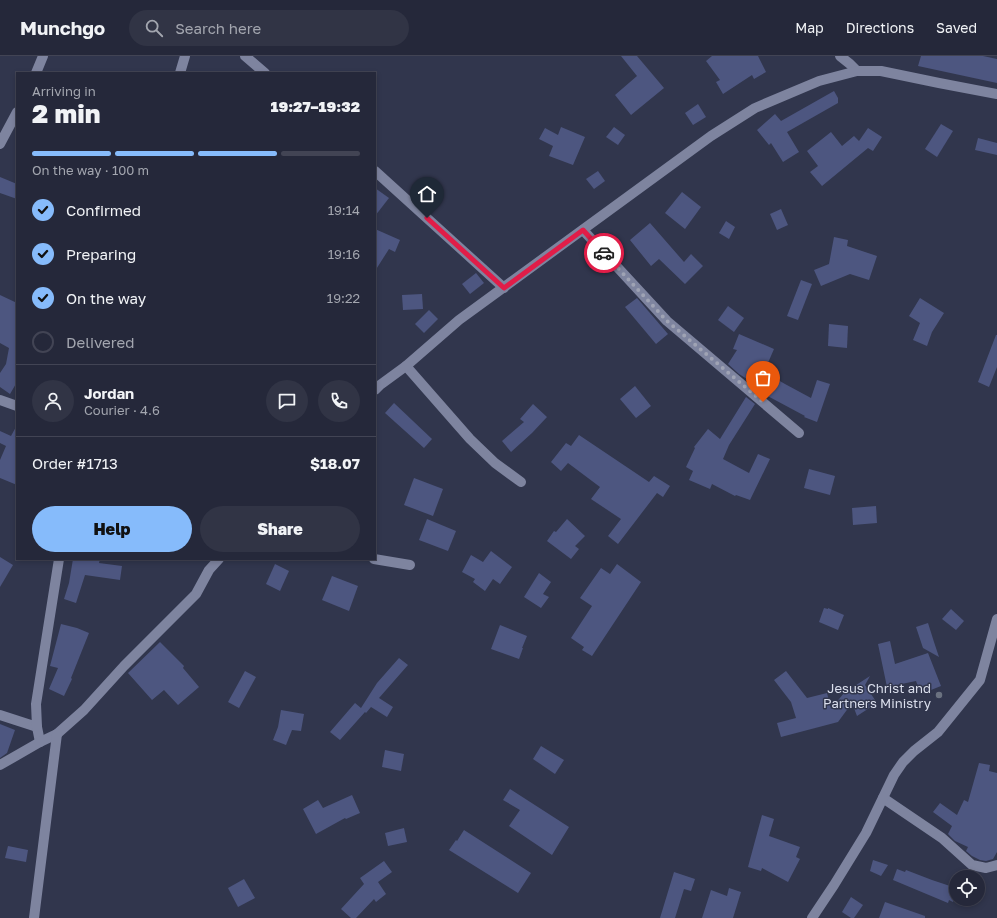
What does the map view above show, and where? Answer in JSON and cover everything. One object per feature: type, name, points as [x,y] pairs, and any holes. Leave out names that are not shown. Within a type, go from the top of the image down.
[{"type":"street","points":[[36,72],[43,56]]},
{"type":"street","points":[[180,72],[185,56]]},
{"type":"street","points":[[245,56],[264,72]]},
{"type":"street","points":[[840,56],[857,71]]},
{"type":"street","points":[[376,389],[406,366],[459,320],[711,136],[755,108],[819,82],[857,71],[881,71],[939,84],[997,94]]},
{"type":"street","points":[[0,144],[16,114]]},
{"type":"street","points":[[376,172],[504,288]]},
{"type":"street","points":[[583,230],[667,321],[799,433]]},
{"type":"street","points":[[406,366],[470,439],[495,463],[521,482]]},
{"type":"street","points":[[0,400],[16,406]]},
{"type":"street","points":[[376,559],[410,565]]},
{"type":"street","points":[[40,742],[37,727],[36,704],[59,560]]},
{"type":"street","points":[[0,765],[56,734],[84,710],[124,666],[196,594],[209,570],[217,560]]},
{"type":"street","points":[[812,918],[866,833],[894,775],[903,762],[938,732],[980,680],[997,619]]},
{"type":"street","points":[[0,715],[37,727]]},
{"type":"street","points":[[34,918],[56,734]]},
{"type":"street","points":[[883,798],[942,838],[972,865],[986,868],[997,864]]},
{"type":"building","points":[[621,56],[637,56],[664,88],[631,115],[615,95],[637,76]]},
{"type":"building","points":[[712,56],[758,56],[766,72],[754,79],[752,75],[723,94],[716,82],[720,80],[706,61]]},
{"type":"building","points":[[921,56],[983,56],[997,59],[997,83],[918,66]]},
{"type":"building","points":[[834,91],[838,98],[838,103],[787,132],[799,152],[783,162],[771,143],[769,145],[757,130],[775,114],[781,121]]},
{"type":"building","points":[[698,104],[706,117],[693,125],[685,113]]},
{"type":"building","points":[[941,124],[953,131],[937,157],[925,149]]},
{"type":"building","points":[[561,127],[585,137],[573,165],[549,156],[553,146],[539,139],[545,128],[558,135]]},
{"type":"building","points":[[614,127],[625,135],[618,145],[606,137]]},
{"type":"building","points":[[868,128],[882,137],[873,151],[868,148],[822,186],[810,172],[818,166],[807,151],[831,132],[842,146],[854,136],[859,141]]},
{"type":"building","points":[[978,138],[997,143],[997,155],[975,150]]},
{"type":"building","points":[[598,171],[605,181],[594,189],[586,179]]},
{"type":"building","points":[[0,177],[16,184],[16,199],[0,193]]},
{"type":"building","points":[[376,189],[389,198],[376,215]]},
{"type":"building","points":[[682,192],[701,207],[685,229],[665,213]]},
{"type":"building","points":[[781,209],[788,225],[777,230],[770,214]]},
{"type":"building","points":[[726,221],[735,227],[729,239],[719,233]]},
{"type":"building","points":[[650,223],[684,262],[691,254],[703,266],[685,284],[659,259],[651,266],[630,240]]},
{"type":"building","points":[[376,229],[400,240],[395,252],[389,249],[376,269]]},
{"type":"building","points":[[834,237],[848,240],[847,246],[877,256],[869,280],[850,274],[821,286],[814,270],[829,264]]},
{"type":"building","points":[[476,273],[484,283],[470,294],[462,284]]},
{"type":"building","points":[[801,280],[812,284],[798,320],[787,316]]},
{"type":"building","points":[[422,294],[423,309],[403,310],[402,295]]},
{"type":"building","points":[[0,295],[16,303],[16,384],[10,394],[0,387],[0,373],[6,364],[9,348],[0,343]]},
{"type":"building","points":[[637,298],[668,334],[656,344],[625,307]]},
{"type":"building","points":[[920,298],[944,313],[932,332],[927,346],[913,340],[920,323],[909,316]]},
{"type":"building","points":[[728,306],[744,318],[734,332],[718,320]]},
{"type":"building","points":[[429,310],[438,319],[424,333],[415,324]]},
{"type":"building","points":[[829,324],[848,326],[847,348],[828,346]]},
{"type":"building","points":[[739,334],[774,349],[764,372],[785,384],[811,398],[817,380],[830,384],[817,422],[804,417],[805,416],[762,393],[753,386],[755,384],[739,374],[728,364],[737,350],[733,349]]},
{"type":"building","points":[[996,335],[997,367],[989,387],[978,382]]},
{"type":"building","points":[[635,386],[651,406],[636,418],[620,399]]},
{"type":"building","points":[[746,397],[755,404],[729,445],[723,459],[749,473],[758,454],[770,459],[750,500],[736,495],[735,496],[712,484],[710,489],[689,480],[693,471],[686,467],[695,448],[694,447],[708,429],[720,439]]},
{"type":"building","points":[[394,403],[432,439],[424,448],[385,413]]},
{"type":"building","points":[[533,404],[547,417],[511,452],[502,441],[524,422],[520,419]]},
{"type":"building","points":[[16,427],[16,485],[0,478],[0,460],[6,446],[0,443],[0,431],[11,436]]},
{"type":"building","points":[[579,435],[649,482],[654,476],[670,486],[663,497],[657,493],[618,544],[608,536],[621,519],[591,499],[600,487],[568,463],[561,471],[551,462],[566,443],[571,446]]},
{"type":"building","points":[[809,469],[835,476],[830,495],[804,488]]},
{"type":"building","points":[[414,478],[443,489],[433,516],[404,505]]},
{"type":"building","points":[[876,506],[877,523],[853,525],[852,508]]},
{"type":"building","points":[[427,519],[456,531],[448,551],[419,540]]},
{"type":"building","points":[[567,519],[585,536],[575,546],[579,549],[571,559],[547,541],[554,531],[556,532]]},
{"type":"building","points":[[491,551],[512,567],[500,584],[493,579],[485,591],[473,582],[475,579],[462,572],[471,555],[483,562]]},
{"type":"building","points":[[0,557],[13,565],[0,587]]},
{"type":"building","points":[[73,560],[100,560],[99,563],[122,566],[120,580],[85,575],[76,603],[64,599],[69,583]]},
{"type":"building","points":[[275,564],[289,571],[280,591],[266,584]]},
{"type":"building","points":[[617,564],[641,582],[592,656],[582,650],[584,647],[571,638],[592,606],[580,598],[601,568],[610,574]]},
{"type":"building","points":[[539,573],[551,582],[543,594],[549,597],[541,608],[524,597]]},
{"type":"building","points":[[332,576],[358,586],[349,611],[322,600]]},
{"type":"building","points":[[824,608],[828,608],[844,615],[838,630],[819,622]]},
{"type":"building","points":[[951,609],[964,621],[956,630],[942,619]]},
{"type":"building","points":[[928,623],[939,657],[923,648],[916,627]]},
{"type":"building","points":[[61,624],[89,633],[64,696],[49,689],[58,668],[50,666]]},
{"type":"building","points":[[500,625],[527,636],[519,659],[491,649]]},
{"type":"building","points":[[890,641],[895,664],[928,653],[941,686],[921,694],[916,681],[887,687],[878,644]]},
{"type":"building","points":[[160,642],[184,666],[183,668],[199,687],[178,705],[164,690],[152,700],[128,673]]},
{"type":"building","points":[[399,658],[408,665],[379,698],[393,707],[387,717],[371,707],[340,740],[330,732],[355,703],[361,708],[377,683]]},
{"type":"building","points":[[245,671],[256,677],[239,708],[228,702]]},
{"type":"building","points":[[786,671],[807,698],[827,693],[831,709],[844,693],[870,676],[865,685],[877,703],[857,716],[852,703],[838,722],[781,737],[777,723],[796,718],[791,702],[774,680]]},
{"type":"building","points":[[281,710],[304,714],[301,731],[292,730],[286,745],[273,740],[278,727]]},
{"type":"building","points":[[0,724],[15,730],[7,753],[0,758]]},
{"type":"building","points":[[541,746],[564,760],[555,774],[533,759]]},
{"type":"building","points":[[385,750],[404,754],[401,771],[382,767]]},
{"type":"building","points":[[979,763],[990,765],[989,771],[997,773],[997,852],[993,859],[986,861],[972,856],[966,851],[968,847],[955,841],[948,834],[952,826],[933,812],[940,803],[957,815],[964,800],[968,802]]},
{"type":"building","points":[[510,789],[569,827],[552,855],[509,826],[520,810],[503,800]]},
{"type":"building","points":[[352,795],[360,813],[346,819],[345,818],[316,834],[303,809],[318,800],[323,808]]},
{"type":"building","points":[[762,815],[774,819],[769,836],[800,847],[796,857],[800,859],[788,882],[762,868],[761,871],[748,867]]},
{"type":"building","points":[[404,828],[407,842],[388,846],[385,833]]},
{"type":"building","points":[[464,830],[531,873],[518,893],[449,850]]},
{"type":"building","points":[[8,846],[28,850],[26,862],[5,858]]},
{"type":"building","points":[[873,860],[888,865],[881,876],[870,871]]},
{"type":"building","points":[[384,861],[392,872],[378,882],[386,894],[376,902],[374,899],[356,918],[351,918],[341,909],[364,884],[360,878]]},
{"type":"building","points":[[897,869],[905,872],[906,870],[949,886],[948,903],[893,880]]},
{"type":"building","points":[[674,872],[695,879],[691,891],[684,889],[675,918],[660,918]]},
{"type":"building","points":[[244,879],[255,898],[238,907],[228,888]]},
{"type":"building","points":[[729,888],[741,892],[733,918],[702,918],[711,890],[727,896]]},
{"type":"building","points":[[851,897],[863,905],[854,918],[851,918],[842,912]]},
{"type":"building","points":[[885,902],[925,916],[925,918],[879,918]]},
{"type":"way so far","points":[[604,253],[667,321],[763,402]]},
{"type":"place","name":"Jesus Christ and Partners Ministry","points":[[939,695]]},
{"type":"route","points":[[427,218],[504,288],[583,230],[604,253]]}]
